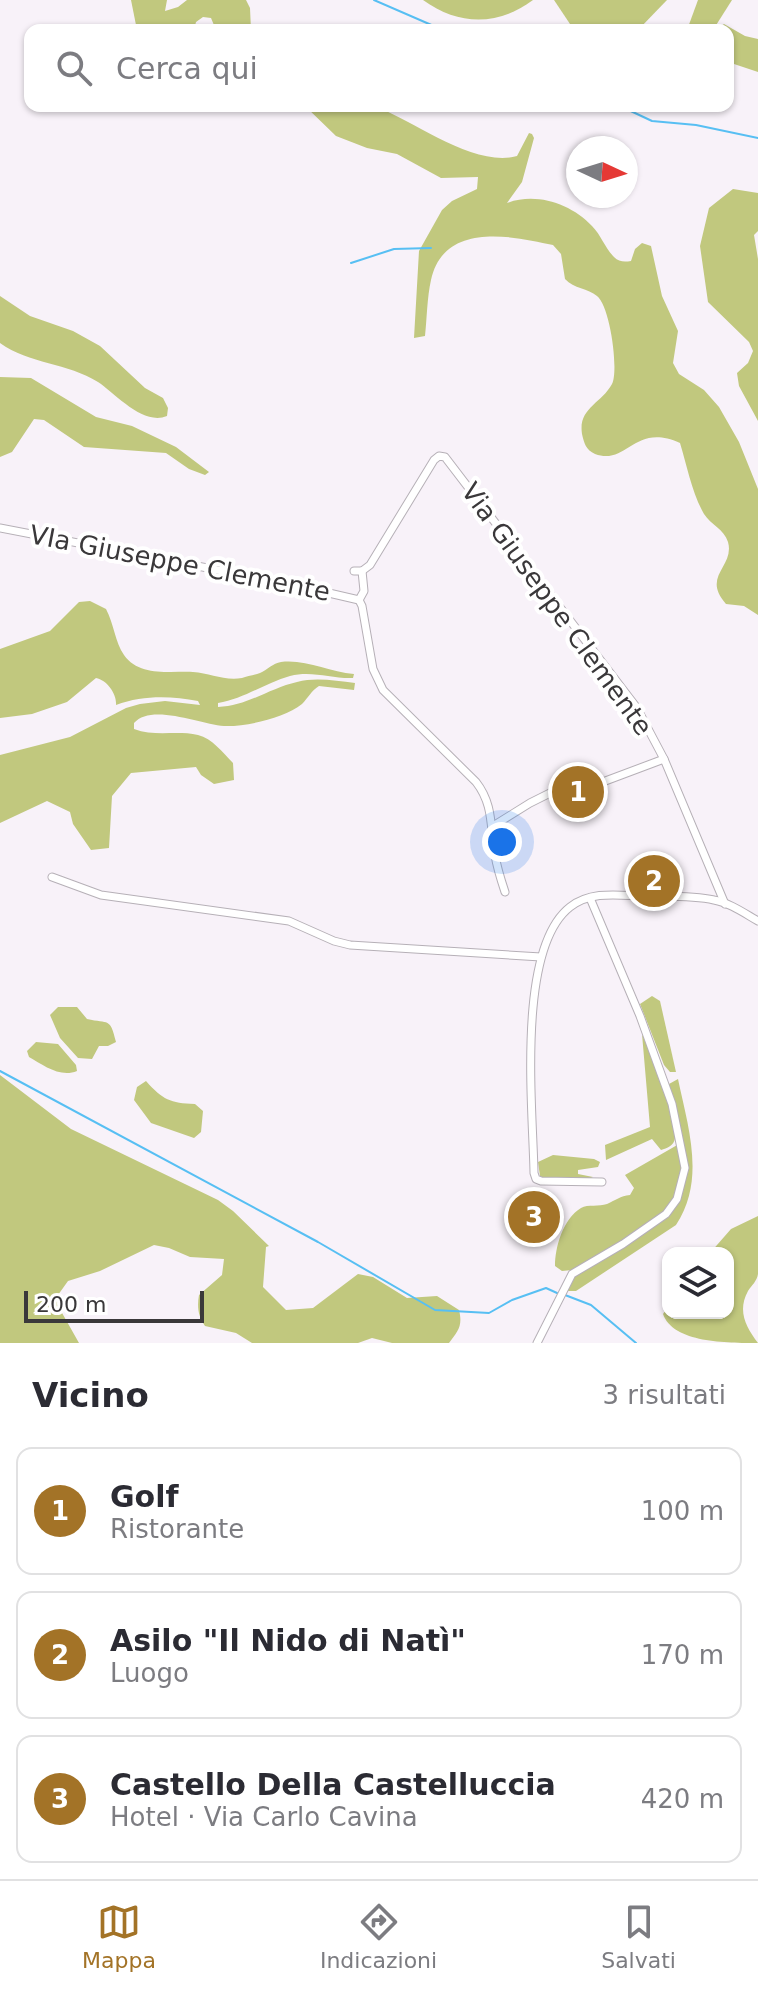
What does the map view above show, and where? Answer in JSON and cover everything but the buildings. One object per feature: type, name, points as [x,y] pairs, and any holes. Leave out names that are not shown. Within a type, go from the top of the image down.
[{"type":"street","name":"Via Giuseppe Clemente","points":[[505,892],[494,851],[488,802],[476,782],[392,699],[377,679],[359,600],[364,591],[358,571],[370,565],[437,456],[444,456],[637,708],[664,759],[725,904]]},
{"type":"street","name":"VIa Giuseppe Clemente","points":[[0,528],[359,600]]},
{"type":"street","points":[[493,826],[554,791],[600,783],[664,759]]},
{"type":"street","points":[[52,877],[101,895],[289,921],[350,945],[541,957]]},
{"type":"street","points":[[602,1182],[543,1182],[534,1176],[532,1006],[545,944],[559,919],[569,908],[604,895],[714,900],[758,921]]},
{"type":"street","points":[[537,1343],[572,1274],[666,1214],[682,1189],[685,1168],[672,1104],[640,1016],[590,898]]},
{"type":"green space","points":[[131,0],[167,0],[165,11],[187,0],[246,0],[250,8],[251,24],[214,24],[211,18],[203,17],[196,24],[136,24]]},
{"type":"green space","points":[[423,0],[533,0],[506,15],[478,20],[450,15]]},
{"type":"green space","points":[[554,0],[667,0],[644,24],[570,24]]},
{"type":"green space","points":[[698,0],[732,0],[717,24],[689,24]]},
{"type":"green space","points":[[734,30],[758,39],[758,72],[734,64]]},
{"type":"green space","points":[[311,112],[388,112],[465,150],[501,158],[517,156],[529,133],[532,134],[534,138],[522,182],[507,203],[530,199],[564,206],[584,218],[620,261],[631,261],[635,249],[642,243],[651,246],[662,296],[678,331],[673,363],[679,374],[704,390],[719,407],[739,442],[758,489],[758,615],[744,606],[726,604],[719,594],[717,579],[727,558],[728,542],[700,506],[680,443],[652,438],[606,456],[595,454],[586,446],[582,434],[583,418],[607,391],[614,377],[612,338],[602,302],[593,293],[565,279],[561,254],[553,245],[518,238],[482,237],[450,248],[438,261],[431,280],[425,336],[414,338],[419,251],[442,210],[452,201],[477,189],[478,177],[441,178],[397,154],[367,148],[336,136]]},
{"type":"green space","points":[[733,189],[758,193],[758,231],[754,235],[758,259],[758,421],[739,386],[737,373],[748,363],[753,351],[749,342],[708,302],[700,246],[709,208]]},
{"type":"green space","points":[[0,296],[30,316],[73,331],[100,346],[145,388],[163,398],[168,408],[167,416],[158,418],[139,413],[98,382],[23,355],[0,343]]},
{"type":"green space","points":[[0,377],[31,378],[96,417],[132,426],[176,447],[209,472],[205,475],[189,469],[166,453],[84,447],[44,420],[34,419],[12,452],[0,457]]},
{"type":"green space","points":[[90,601],[106,609],[124,655],[130,662],[147,670],[193,672],[235,679],[260,673],[278,663],[290,662],[354,674],[353,678],[306,674],[290,676],[218,703],[218,707],[239,704],[304,681],[355,683],[354,690],[319,686],[294,709],[264,721],[243,725],[224,726],[164,715],[142,717],[134,723],[134,729],[150,733],[198,735],[208,739],[233,763],[234,780],[214,784],[196,767],[131,773],[112,796],[109,848],[91,850],[73,824],[70,812],[47,801],[0,823],[0,755],[70,737],[140,704],[165,701],[200,705],[198,701],[157,697],[116,705],[110,688],[96,678],[67,702],[32,714],[0,718],[0,649],[50,631],[79,602]]},
{"type":"green space","points":[[652,996],[660,1001],[676,1072],[670,1072],[664,1065],[640,1004]]},
{"type":"green space","points":[[58,1007],[77,1007],[87,1019],[108,1023],[116,1042],[99,1046],[92,1059],[78,1058],[60,1038],[50,1015]]},
{"type":"green space","points":[[642,1034],[669,1102],[675,1128],[674,1141],[661,1150],[652,1139],[606,1160],[605,1145],[650,1127]]},
{"type":"green space","points":[[36,1042],[58,1044],[76,1065],[77,1071],[58,1072],[29,1057],[27,1051]]},
{"type":"green space","points":[[0,1075],[71,1129],[218,1200],[233,1211],[269,1246],[266,1247],[263,1287],[286,1310],[313,1308],[358,1274],[373,1277],[407,1298],[437,1296],[459,1310],[457,1332],[449,1343],[392,1343],[372,1338],[358,1343],[252,1343],[236,1333],[205,1326],[199,1315],[199,1295],[222,1275],[224,1259],[190,1257],[154,1245],[100,1271],[68,1281],[58,1295],[57,1304],[79,1343],[0,1343]]},
{"type":"green space","points":[[678,1079],[692,1153],[690,1190],[685,1208],[676,1225],[576,1291],[568,1291],[572,1270],[562,1271],[555,1266],[558,1242],[565,1226],[581,1208],[604,1205],[630,1195],[634,1188],[625,1175],[679,1144],[680,1133],[669,1084]]},
{"type":"green space","points":[[146,1081],[168,1099],[195,1104],[203,1111],[201,1132],[194,1138],[151,1123],[134,1100],[137,1087]]},
{"type":"green space","points":[[553,1155],[600,1162],[598,1167],[578,1170],[578,1174],[593,1177],[589,1179],[543,1178],[538,1162]]},
{"type":"green space","points":[[758,1216],[758,1274],[745,1298],[743,1312],[758,1343],[731,1343],[689,1336],[678,1331],[666,1319],[734,1319],[734,1247],[715,1247],[731,1229]]},
{"type":"waterway","points":[[374,0],[429,24]]},
{"type":"waterway","points":[[633,112],[652,121],[696,125],[758,138]]},
{"type":"waterway","points":[[351,263],[394,249],[431,248]]},
{"type":"waterway","points":[[0,1071],[318,1242],[435,1310],[489,1313],[512,1300],[546,1288],[557,1293]]},
{"type":"waterway","points":[[565,1295],[591,1305],[636,1343]]},
{"type":"place","name":"Golf","points":[[578,792]]},
{"type":"place","name":"Asilo \"Il Nido di Natì\"","points":[[654,881]]},
{"type":"place","name":"Castello Della Castelluccia","points":[[534,1217]]}]
